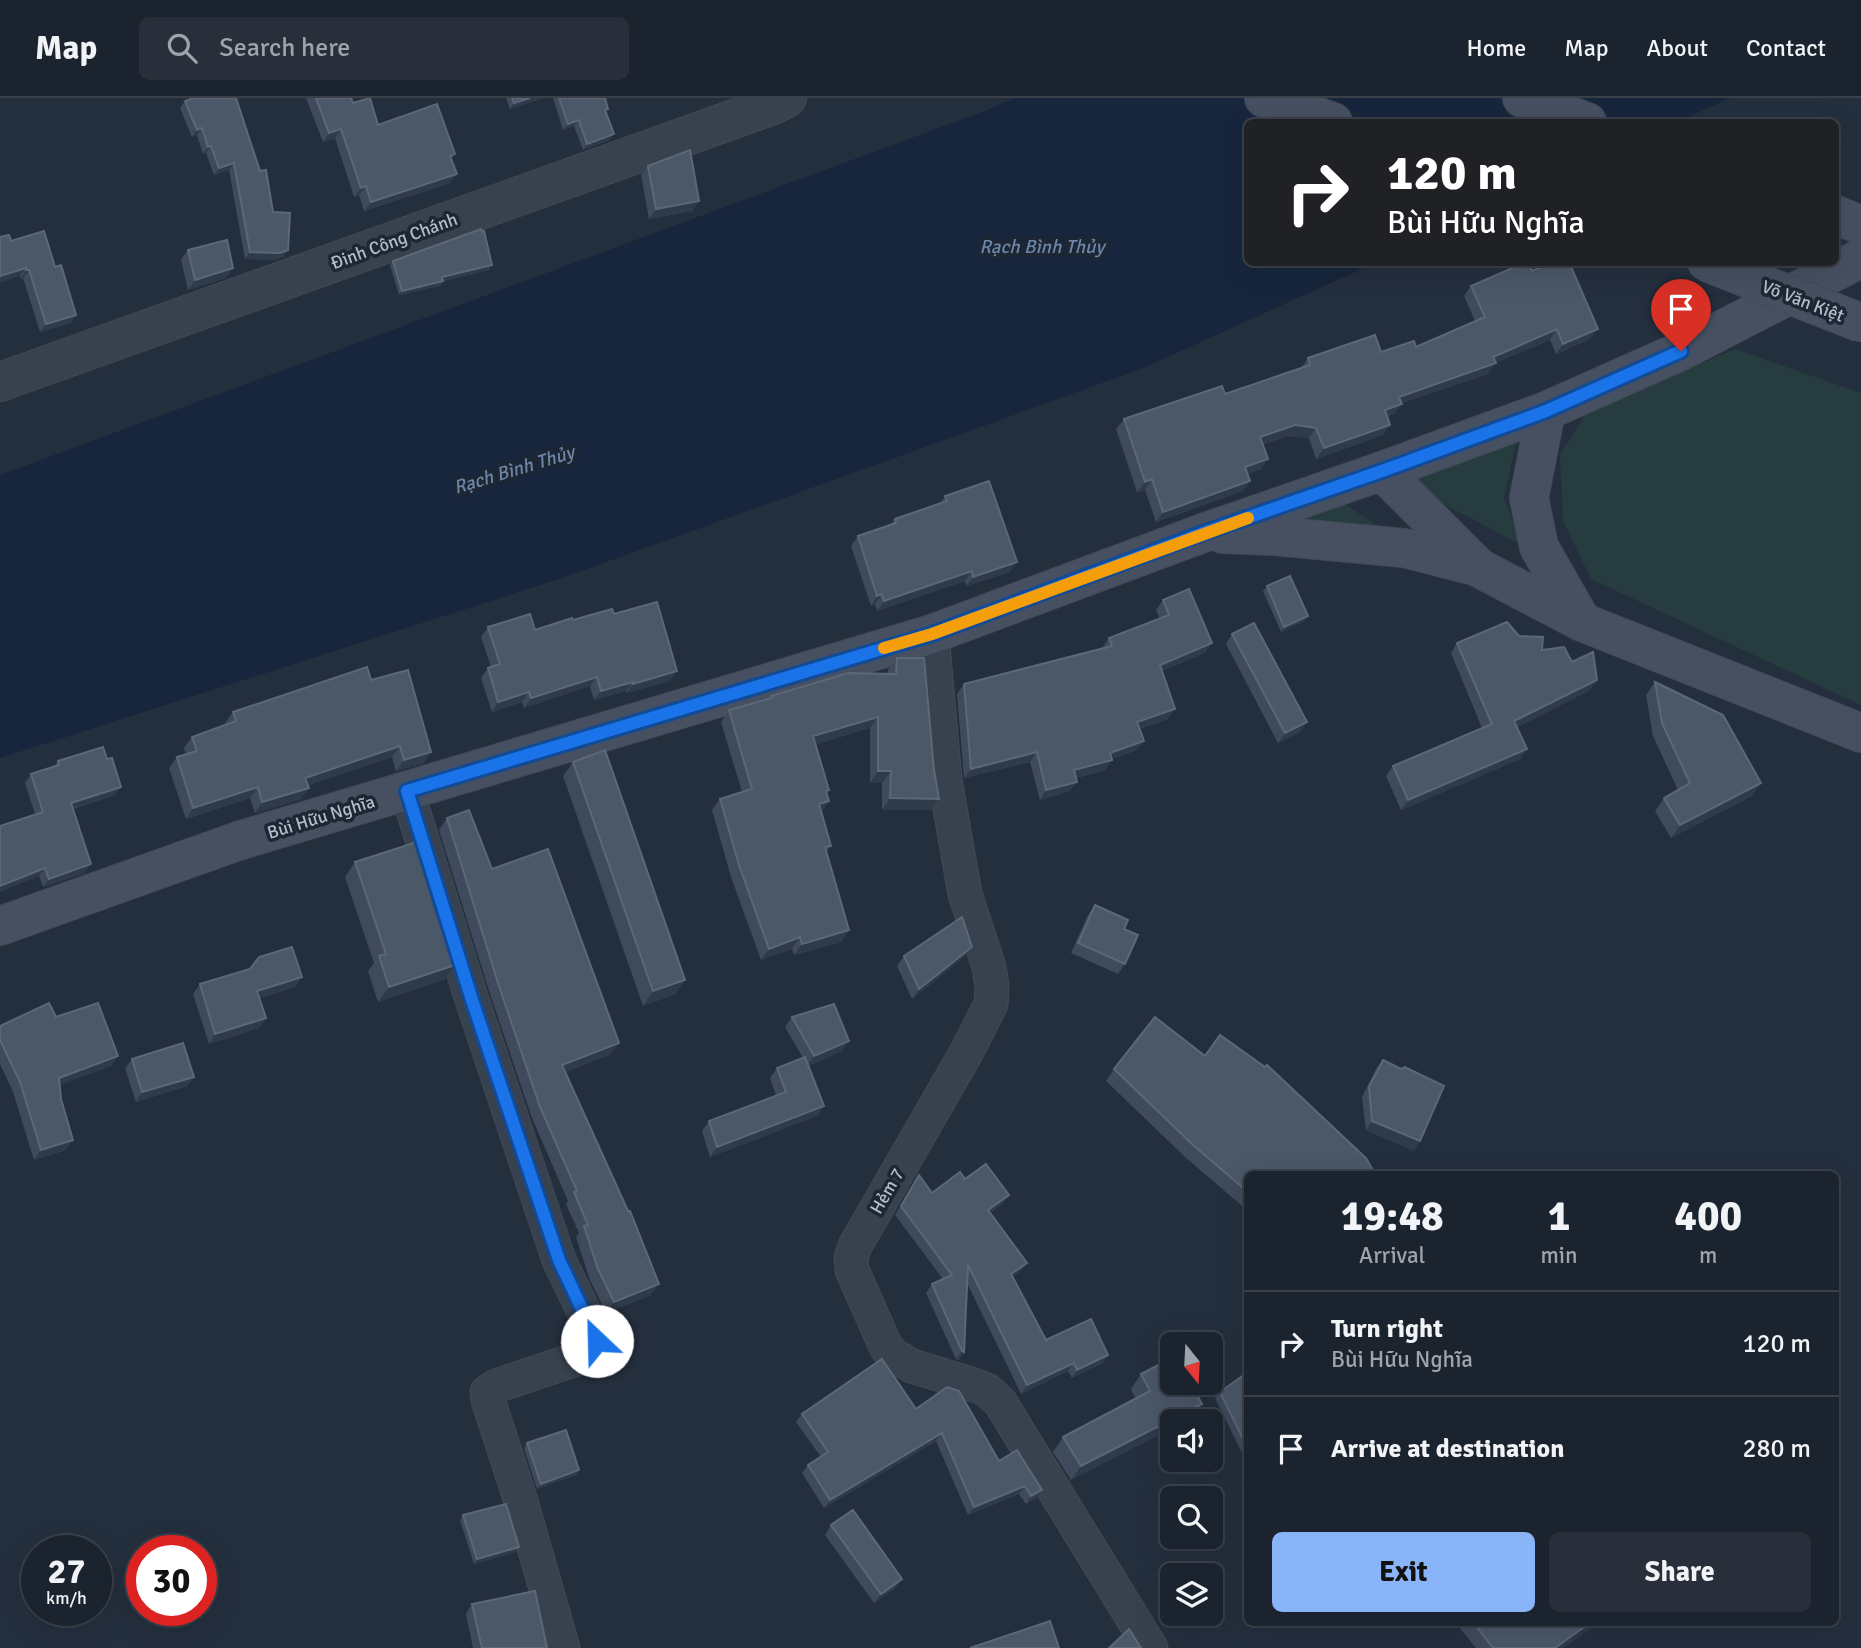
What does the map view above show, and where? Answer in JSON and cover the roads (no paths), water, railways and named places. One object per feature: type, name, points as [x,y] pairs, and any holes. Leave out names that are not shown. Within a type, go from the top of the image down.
[{"type":"main road","points":[[1264,98],[1325,119]]},
{"type":"main road","points":[[1522,98],[1579,119]]},
{"type":"main road","points":[[1839,216],[1861,225]]},
{"type":"main road","name":"Bùi Hữu Nghĩa","points":[[0,926],[238,841],[932,634],[1203,533],[1546,411],[1681,351],[1861,258]]},
{"type":"main road","name":"Võ Văn Kiệt","points":[[1716,266],[1861,323]]},
{"type":"main road","points":[[1546,411],[1529,498],[1539,547],[1582,622]]},
{"type":"main road","points":[[1382,471],[1479,568]]},
{"type":"main road","points":[[1203,533],[1274,536],[1404,548],[1479,568],[1582,622],[1861,733]]},
{"type":"street","name":"Đinh Công Chánh","points":[[0,382],[787,98]]},
{"type":"street","name":"Hẻm 7","points":[[932,634],[945,780],[965,894],[989,967],[991,1004],[967,1053],[855,1246],[851,1265],[886,1347],[893,1355],[912,1366],[987,1390],[1000,1402],[1151,1648]]},
{"type":"street","points":[[407,791],[472,1000],[559,1260],[597,1341],[596,1351],[591,1354],[496,1386],[487,1392],[564,1648]]},
{"type":"water","name":"Rạch Bình Thủy","points":[[1014,98],[1730,98],[1684,119],[1244,119],[1244,266],[1368,266],[1141,369],[562,578],[0,758],[0,475]]}]
